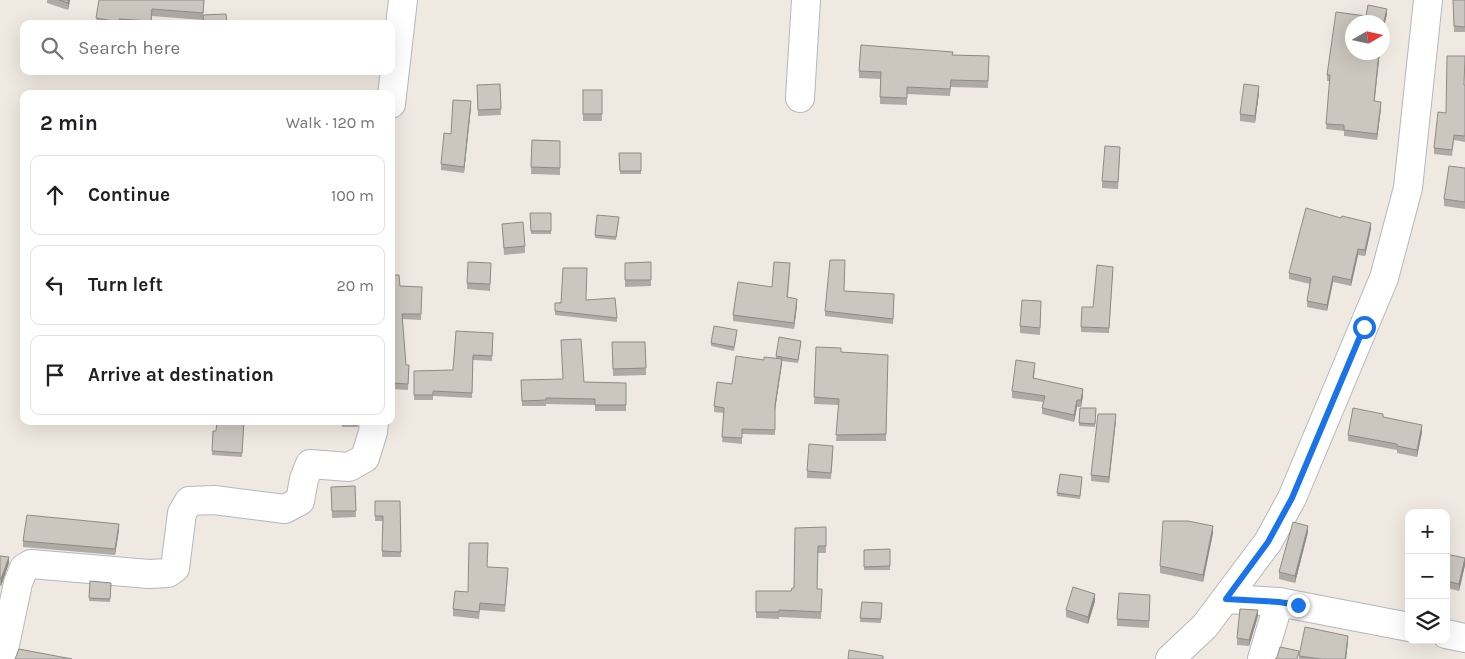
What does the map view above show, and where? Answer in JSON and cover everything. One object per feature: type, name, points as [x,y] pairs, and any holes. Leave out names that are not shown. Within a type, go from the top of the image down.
[{"type":"street","points":[[395,69],[403,0]]},
{"type":"street","points":[[800,98],[806,0]]},
{"type":"street","points":[[1170,659],[1205,626],[1268,542],[1292,498],[1384,278],[1408,188],[1428,0]]},
{"type":"street","points":[[393,90],[394,75]]},
{"type":"street","points":[[2,659],[18,583],[24,568],[31,564],[141,574],[168,573],[175,568],[182,513],[189,501],[214,500],[285,509],[300,501],[310,464],[349,467],[365,458],[374,425]]},
{"type":"street","points":[[1226,599],[1279,602],[1405,626]]},
{"type":"street","points":[[1262,659],[1279,602]]},
{"type":"street","points":[[1450,635],[1465,638]]},
{"type":"building","points":[[99,0],[204,0],[203,13],[152,9],[151,20],[108,20],[96,18]]},
{"type":"building","points":[[1453,0],[1465,0],[1465,27],[1454,26]]},
{"type":"building","points":[[1368,5],[1387,9],[1386,15],[1366,15]]},
{"type":"building","points":[[1336,12],[1358,15],[1345,15],[1345,60],[1378,60],[1374,101],[1381,102],[1377,134],[1344,130],[1344,125],[1326,124],[1330,75],[1327,75]]},
{"type":"building","points":[[226,14],[227,20],[204,20],[203,15]]},
{"type":"building","points":[[861,45],[953,52],[952,55],[989,56],[988,81],[951,80],[950,89],[907,87],[907,98],[880,97],[881,72],[859,71]]},
{"type":"building","points":[[1447,56],[1465,56],[1465,136],[1454,135],[1452,150],[1434,148],[1438,112],[1446,113]]},
{"type":"building","points":[[500,84],[501,109],[478,110],[477,85]]},
{"type":"building","points":[[1244,84],[1259,86],[1255,116],[1240,114]]},
{"type":"building","points":[[583,90],[602,90],[602,114],[583,114]]},
{"type":"building","points":[[453,100],[471,101],[464,167],[441,164],[444,133],[451,134]]},
{"type":"building","points":[[532,140],[560,141],[560,168],[531,167]]},
{"type":"building","points":[[1105,146],[1120,147],[1118,182],[1102,181]]},
{"type":"building","points":[[619,153],[641,153],[641,171],[620,171]]},
{"type":"building","points":[[1449,166],[1465,168],[1465,202],[1444,199]]},
{"type":"building","points":[[1306,208],[1341,218],[1342,216],[1371,223],[1365,250],[1358,249],[1351,280],[1333,276],[1327,305],[1307,301],[1311,278],[1289,273]]},
{"type":"building","points":[[530,213],[551,213],[551,231],[531,231]]},
{"type":"building","points":[[597,215],[619,217],[616,237],[595,235]]},
{"type":"building","points":[[523,222],[525,246],[504,248],[502,224]]},
{"type":"building","points":[[830,260],[845,260],[844,291],[894,294],[893,319],[825,311]]},
{"type":"building","points":[[468,262],[491,263],[490,284],[467,283]]},
{"type":"building","points":[[651,262],[651,280],[625,280],[625,263]]},
{"type":"building","points":[[774,262],[790,263],[787,297],[797,299],[794,323],[733,315],[738,282],[772,287]]},
{"type":"building","points":[[1097,265],[1113,267],[1109,328],[1081,327],[1082,307],[1093,307]]},
{"type":"building","points":[[563,268],[587,268],[586,300],[615,298],[617,318],[555,311],[555,303],[561,303]]},
{"type":"building","points":[[395,275],[399,275],[400,286],[422,287],[421,314],[402,314],[406,365],[409,365],[408,384],[395,383]]},
{"type":"building","points":[[1022,300],[1041,301],[1040,328],[1020,326]]},
{"type":"building","points":[[714,326],[737,330],[734,347],[711,343]]},
{"type":"building","points":[[456,331],[493,333],[492,356],[473,355],[472,393],[433,391],[433,395],[414,395],[414,371],[453,370]]},
{"type":"building","points":[[779,337],[801,341],[798,360],[776,356]]},
{"type":"building","points":[[581,339],[584,382],[626,383],[626,405],[595,405],[595,399],[546,398],[546,400],[522,401],[521,380],[563,379],[561,340]]},
{"type":"building","points":[[612,342],[645,342],[646,368],[613,369]]},
{"type":"building","points":[[816,347],[841,348],[841,352],[888,355],[886,434],[836,435],[839,399],[814,397]]},
{"type":"building","points":[[736,356],[764,360],[764,357],[782,359],[775,405],[775,430],[742,429],[742,438],[722,437],[724,408],[714,406],[717,382],[732,384]]},
{"type":"building","points":[[1016,360],[1035,363],[1033,378],[1083,389],[1081,400],[1077,400],[1074,415],[1042,408],[1045,396],[1012,391]]},
{"type":"building","points":[[1080,408],[1096,408],[1095,424],[1079,423]]},
{"type":"building","points":[[1353,408],[1383,414],[1383,417],[1422,425],[1417,450],[1397,446],[1397,444],[1348,435]]},
{"type":"building","points":[[1098,414],[1116,414],[1109,477],[1091,475]]},
{"type":"building","points":[[217,425],[244,425],[242,453],[212,451],[213,431],[216,431]]},
{"type":"building","points":[[809,444],[833,446],[831,473],[807,471]]},
{"type":"building","points":[[1060,474],[1082,477],[1080,496],[1057,493]]},
{"type":"building","points":[[355,486],[356,511],[332,511],[331,487]]},
{"type":"building","points":[[375,501],[400,501],[401,552],[382,551],[383,516],[375,516]]},
{"type":"building","points":[[27,515],[119,524],[115,549],[23,541]]},
{"type":"building","points":[[1163,521],[1188,521],[1213,526],[1203,575],[1160,566]]},
{"type":"building","points":[[1293,522],[1308,526],[1295,576],[1279,572]]},
{"type":"building","points":[[826,527],[826,546],[818,546],[817,589],[822,589],[821,612],[779,610],[779,612],[756,612],[756,591],[791,591],[794,588],[795,528]]},
{"type":"building","points":[[469,543],[488,543],[487,567],[508,568],[505,605],[480,603],[479,612],[453,609],[455,591],[468,592]]},
{"type":"building","points":[[890,549],[890,566],[864,567],[864,550]]},
{"type":"building","points":[[1450,555],[1465,558],[1459,584],[1450,582]]},
{"type":"building","points":[[0,556],[9,557],[1,579],[0,579]]},
{"type":"building","points":[[90,581],[111,583],[110,599],[89,598]]},
{"type":"building","points":[[1073,587],[1095,594],[1088,617],[1066,610]]},
{"type":"building","points":[[1119,593],[1150,595],[1149,621],[1117,619]]},
{"type":"building","points":[[862,602],[882,603],[881,619],[860,618]]},
{"type":"building","points":[[1240,609],[1258,610],[1249,640],[1237,638]]},
{"type":"building","points":[[1305,627],[1348,636],[1345,659],[1321,659],[1299,656]]},
{"type":"building","points":[[1280,647],[1299,651],[1297,659],[1275,659]]},
{"type":"building","points":[[19,649],[72,659],[15,659]]},
{"type":"building","points":[[849,650],[883,656],[883,659],[848,659]]},
{"type":"route","points":[[1298,605],[1226,599],[1268,542],[1292,498],[1364,327]]}]
